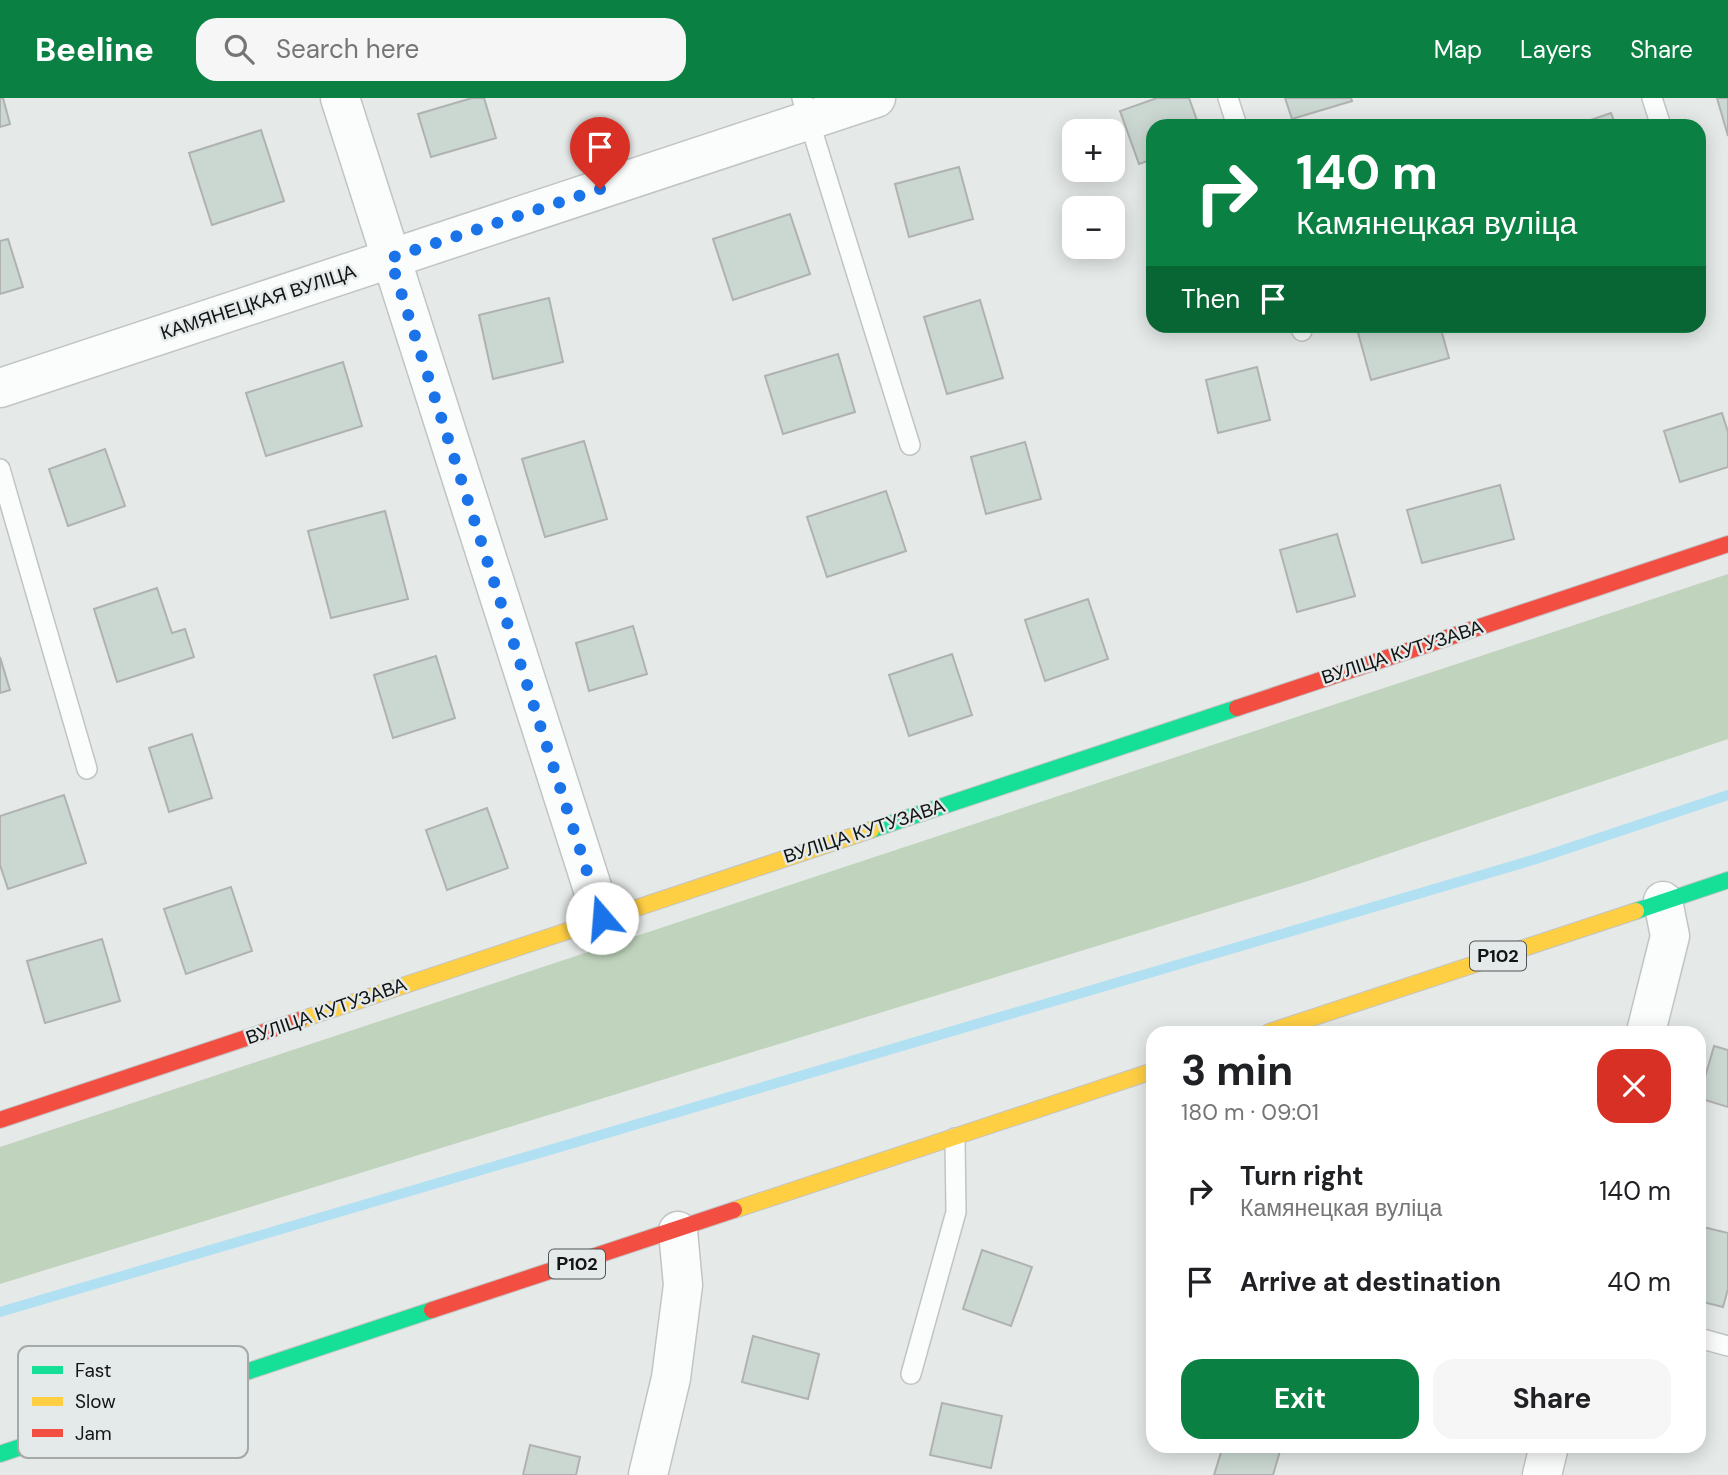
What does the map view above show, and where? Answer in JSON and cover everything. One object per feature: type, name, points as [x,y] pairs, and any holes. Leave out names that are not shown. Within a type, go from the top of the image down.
[{"type":"street","points":[[340,98],[602,918]]},
{"type":"street","name":"КАМЯНЕЦКАЯ ВУЛІЦА","points":[[0,388],[390,258],[805,109],[876,98]]},
{"type":"street","name":"ВУЛІЦА КУТУЗАВА","points":[[0,1120],[1728,544]]},
{"type":"street","name":"Р102","points":[[1287,1026],[1728,880]]},
{"type":"street","points":[[1648,1026],[1670,936],[1663,901]]},
{"type":"street","name":"Р102","points":[[248,1372],[1146,1073]]},
{"type":"street","points":[[648,1475],[671,1378],[683,1285],[678,1231]]},
{"type":"street","name":"Р102","points":[[0,1454],[18,1448]]},
{"type":"street","points":[[1542,1475],[1547,1453]]},
{"type":"lane","points":[[1228,98],[1235,119]]},
{"type":"lane","points":[[1652,98],[1659,119]]},
{"type":"lane","points":[[805,109],[910,445]]},
{"type":"lane","points":[[0,469],[87,769]]},
{"type":"lane","points":[[911,1374],[956,1212],[955,1138]]},
{"type":"lane","points":[[1706,1340],[1728,1346]]},
{"type":"green space","points":[[1728,574],[1728,739],[1308,881],[0,1284],[0,1147]]},
{"type":"building","points":[[0,98],[3,98],[10,124],[0,127]]},
{"type":"building","points":[[472,98],[484,98],[496,138],[431,157],[418,114]]},
{"type":"building","points":[[1157,98],[1189,98],[1196,119],[1146,119],[1146,162],[1139,164],[1120,111]]},
{"type":"building","points":[[1285,98],[1351,98],[1352,101],[1292,119]]},
{"type":"building","points":[[1717,98],[1728,98],[1728,136]]},
{"type":"building","points":[[1611,113],[1613,119],[1593,119]]},
{"type":"building","points":[[261,130],[284,201],[212,225],[189,153]]},
{"type":"building","points":[[959,167],[973,219],[909,237],[895,184]]},
{"type":"building","points":[[790,214],[810,274],[733,300],[713,239]]},
{"type":"building","points":[[8,239],[23,287],[0,294],[0,241]]},
{"type":"building","points":[[549,298],[563,362],[493,379],[479,315]]},
{"type":"building","points":[[980,300],[1003,378],[947,394],[924,317]]},
{"type":"building","points":[[1358,333],[1442,333],[1449,358],[1371,380]]},
{"type":"building","points":[[838,354],[855,412],[783,434],[765,376]]},
{"type":"building","points":[[343,362],[362,426],[266,456],[246,393]]},
{"type":"building","points":[[1257,367],[1270,420],[1218,433],[1206,380]]},
{"type":"building","points":[[1722,413],[1728,432],[1728,467],[1680,482],[1664,431]]},
{"type":"building","points":[[584,441],[607,519],[545,537],[522,459]]},
{"type":"building","points":[[1025,442],[1041,499],[986,514],[971,457]]},
{"type":"building","points":[[105,449],[125,506],[68,526],[49,469]]},
{"type":"building","points":[[1500,485],[1514,539],[1422,563],[1407,510]]},
{"type":"building","points":[[886,491],[906,551],[827,577],[807,517]]},
{"type":"building","points":[[385,511],[408,599],[331,618],[308,531]]},
{"type":"building","points":[[1337,534],[1355,596],[1297,612],[1280,550]]},
{"type":"building","points":[[157,588],[172,633],[185,629],[194,657],[117,682],[94,609]]},
{"type":"building","points":[[1088,599],[1108,659],[1045,681],[1025,620]]},
{"type":"building","points":[[633,626],[647,674],[589,691],[576,643]]},
{"type":"building","points":[[952,654],[972,715],[909,736],[889,675]]},
{"type":"building","points":[[436,656],[455,718],[393,738],[374,675]]},
{"type":"building","points":[[0,657],[10,690],[0,693]]},
{"type":"building","points":[[192,734],[212,798],[169,812],[149,748]]},
{"type":"building","points":[[64,795],[86,863],[8,889],[0,865],[0,816]]},
{"type":"building","points":[[487,808],[508,868],[447,890],[426,830]]},
{"type":"building","points":[[231,887],[252,951],[186,974],[164,909]]},
{"type":"building","points":[[102,939],[120,1001],[45,1023],[27,961]]},
{"type":"building","points":[[1714,1046],[1728,1050],[1728,1107],[1706,1100],[1706,1074]]},
{"type":"building","points":[[1706,1228],[1728,1233],[1728,1289],[1723,1307],[1706,1303]]},
{"type":"building","points":[[982,1250],[1032,1267],[1011,1326],[963,1309]]},
{"type":"building","points":[[753,1336],[819,1354],[808,1399],[742,1382]]},
{"type":"building","points":[[942,1403],[1002,1416],[991,1468],[930,1455]]},
{"type":"building","points":[[530,1445],[580,1457],[576,1475],[523,1475]]},
{"type":"building","points":[[1221,1453],[1279,1453],[1273,1475],[1214,1475]]},
{"type":"waterway","points":[[0,1312],[1536,859],[1728,795]]},
{"type":"traffic: fast","points":[[871,830],[1237,708]]},
{"type":"traffic: fast","points":[[1636,911],[1728,880]]},
{"type":"traffic: fast","points":[[248,1371],[432,1310]]},
{"type":"traffic: fast","points":[[0,1454],[18,1448]]},
{"type":"traffic: slow","points":[[300,1020],[871,830]]},
{"type":"traffic: slow","points":[[1287,1026],[1636,911]]},
{"type":"traffic: slow","points":[[734,1210],[1146,1073]]},
{"type":"traffic: jam","points":[[1237,708],[1728,544]]},
{"type":"traffic: jam","points":[[0,1120],[300,1020]]},
{"type":"traffic: jam","points":[[432,1310],[734,1210]]},
{"type":"route","points":[[600,189],[390,258],[602,918]]}]
